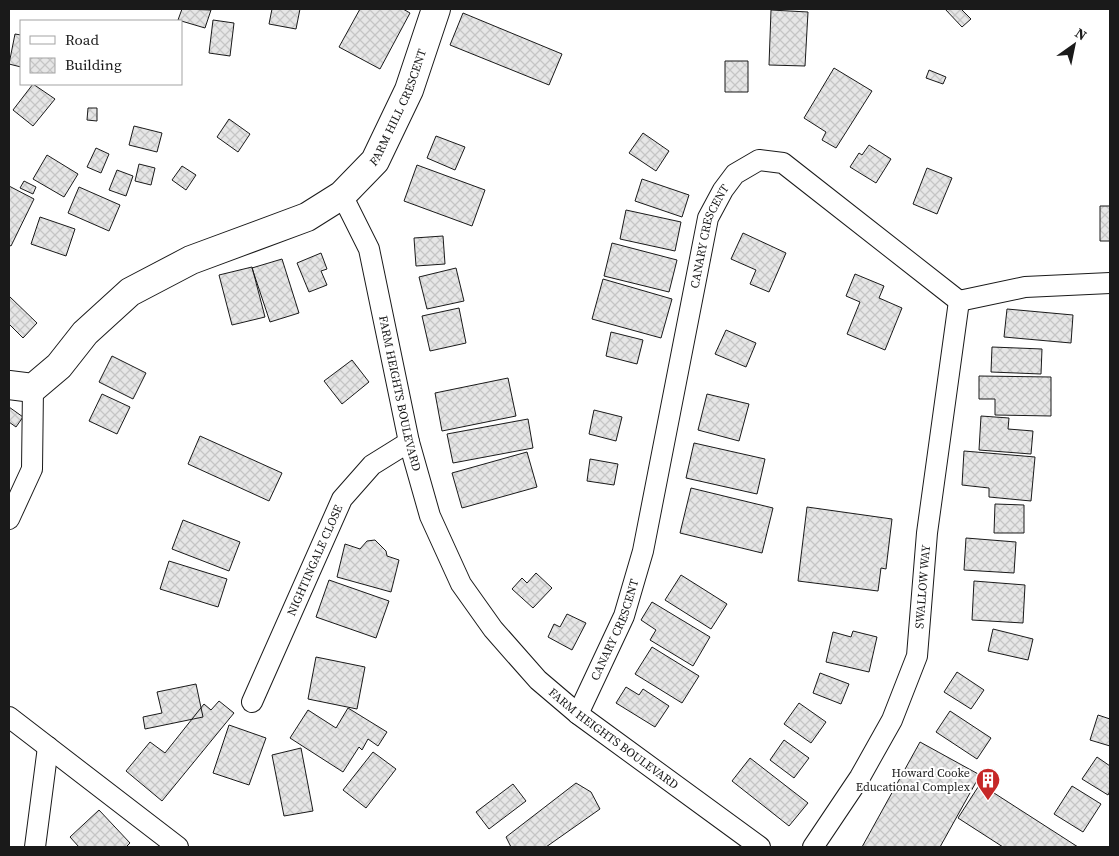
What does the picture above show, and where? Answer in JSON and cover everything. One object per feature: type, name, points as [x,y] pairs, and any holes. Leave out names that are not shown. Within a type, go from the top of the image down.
[{"type":"street","name":"FARM HILL CRESCENT","points":[[342,195],[375,161],[409,90],[436,9]]},
{"type":"street","name":"CANARY CRESCENT","points":[[578,714],[624,616],[643,552],[708,218],[734,174],[758,160],[783,163],[959,301]]},
{"type":"street","points":[[9,519],[32,469],[21,387],[59,366],[85,333],[130,292],[192,260],[306,217],[342,195]]},
{"type":"street","name":"FARM HEIGHTS BOULEVARD","points":[[342,195],[369,249],[409,442],[430,516],[461,584],[493,629],[538,680],[578,714],[759,847]]},
{"type":"street","points":[[959,301],[1025,287],[1110,283]]},
{"type":"street","name":"SWALLOW WAY","points":[[813,847],[860,777],[892,720],[917,656],[922,616],[927,534],[959,301]]},
{"type":"street","name":"NIGHTINGALE CLOSE","points":[[252,702],[342,499],[372,465],[409,442]]},
{"type":"street","points":[[9,717],[178,847]]},
{"type":"street","points":[[36,847],[48,747]]},
{"type":"building","points":[[182,9],[211,10],[205,28],[178,20]]},
{"type":"building","points":[[272,9],[300,9],[296,29],[269,24]]},
{"type":"building","points":[[360,9],[403,9],[410,13],[380,69],[339,47]]},
{"type":"building","points":[[945,9],[961,9],[971,19],[962,27]]},
{"type":"building","points":[[771,10],[808,12],[805,66],[769,65]]},
{"type":"building","points":[[463,13],[562,54],[549,85],[450,45]]},
{"type":"building","points":[[213,20],[234,23],[230,56],[209,53]]},
{"type":"building","points":[[15,34],[20,35],[20,67],[9,64]]},
{"type":"building","points":[[725,61],[748,61],[748,92],[725,92]]},
{"type":"building","points":[[834,68],[872,91],[836,148],[822,140],[826,132],[804,118]]},
{"type":"building","points":[[929,70],[946,77],[943,84],[926,78]]},
{"type":"building","points":[[32,85],[55,99],[33,126],[13,110]]},
{"type":"building","points":[[88,108],[97,108],[97,121],[87,120]]},
{"type":"building","points":[[229,119],[250,134],[238,152],[217,137]]},
{"type":"building","points":[[134,126],[162,133],[157,152],[129,145]]},
{"type":"building","points":[[643,133],[669,151],[656,171],[629,153]]},
{"type":"building","points":[[436,136],[465,147],[455,170],[427,158]]},
{"type":"building","points":[[869,145],[891,159],[876,183],[850,167],[859,153],[862,155]]},
{"type":"building","points":[[96,148],[109,154],[101,173],[87,167]]},
{"type":"building","points":[[47,155],[78,174],[64,197],[33,179]]},
{"type":"building","points":[[139,164],[155,168],[151,185],[135,181]]},
{"type":"building","points":[[417,165],[485,190],[472,226],[404,201]]},
{"type":"building","points":[[182,166],[196,175],[186,190],[172,180]]},
{"type":"building","points":[[927,168],[952,178],[937,214],[913,204]]},
{"type":"building","points":[[117,170],[133,176],[126,196],[109,190]]},
{"type":"building","points":[[642,179],[689,195],[682,217],[635,201]]},
{"type":"building","points":[[24,181],[36,187],[33,194],[20,188]]},
{"type":"building","points":[[9,186],[34,199],[11,246],[9,245]]},
{"type":"building","points":[[79,187],[120,205],[109,231],[68,213]]},
{"type":"building","points":[[1100,206],[1110,206],[1110,241],[1100,241]]},
{"type":"building","points":[[626,210],[681,222],[675,251],[620,239]]},
{"type":"building","points":[[40,217],[75,229],[66,256],[31,244]]},
{"type":"building","points":[[743,233],[786,253],[769,292],[750,284],[756,270],[731,259]]},
{"type":"building","points":[[443,236],[445,264],[416,266],[414,238]]},
{"type":"building","points":[[612,243],[677,260],[669,292],[604,276]]},
{"type":"building","points":[[321,253],[327,269],[321,271],[327,285],[309,292],[297,263]]},
{"type":"building","points":[[282,259],[299,313],[270,322],[252,268]]},
{"type":"building","points":[[252,267],[265,317],[232,325],[219,275]]},
{"type":"building","points":[[456,268],[464,301],[427,309],[419,277]]},
{"type":"building","points":[[855,274],[884,286],[879,298],[902,308],[885,350],[847,334],[860,302],[846,296]]},
{"type":"building","points":[[603,279],[672,299],[661,338],[592,319]]},
{"type":"building","points":[[9,296],[37,323],[23,338],[9,324]]},
{"type":"building","points":[[459,308],[466,343],[430,351],[422,316]]},
{"type":"building","points":[[1007,309],[1073,315],[1071,343],[1004,337]]},
{"type":"building","points":[[726,330],[756,343],[746,367],[715,354]]},
{"type":"building","points":[[611,332],[643,340],[637,364],[606,356]]},
{"type":"building","points":[[992,347],[1042,349],[1041,374],[991,372]]},
{"type":"building","points":[[112,356],[146,373],[133,399],[99,382]]},
{"type":"building","points":[[352,360],[369,382],[342,404],[324,381]]},
{"type":"building","points":[[979,376],[1051,377],[1051,416],[995,415],[995,399],[979,399]]},
{"type":"building","points":[[508,378],[516,416],[442,431],[435,393]]},
{"type":"building","points":[[102,394],[130,407],[117,434],[89,421]]},
{"type":"building","points":[[707,394],[749,404],[739,441],[698,430]]},
{"type":"building","points":[[9,407],[23,417],[16,427],[9,422]]},
{"type":"building","points":[[594,410],[622,417],[616,441],[589,434]]},
{"type":"building","points":[[981,416],[1009,418],[1008,429],[1033,431],[1031,454],[979,450]]},
{"type":"building","points":[[528,419],[533,448],[453,463],[447,434]]},
{"type":"building","points":[[200,436],[282,473],[269,501],[188,464]]},
{"type":"building","points":[[694,443],[765,459],[757,494],[686,478]]},
{"type":"building","points":[[964,451],[1035,457],[1031,501],[989,497],[989,488],[962,485]]},
{"type":"building","points":[[527,452],[537,487],[462,508],[452,473]]},
{"type":"building","points":[[590,459],[618,464],[614,485],[587,481]]},
{"type":"building","points":[[691,488],[773,508],[762,553],[680,533]]},
{"type":"building","points":[[995,504],[1024,505],[1024,533],[994,533]]},
{"type":"building","points":[[807,507],[892,519],[886,569],[881,568],[878,591],[798,581]]},
{"type":"building","points":[[183,520],[240,542],[229,571],[172,549]]},
{"type":"building","points":[[966,538],[1016,542],[1014,573],[964,570]]},
{"type":"building","points":[[375,540],[386,551],[387,556],[399,560],[391,592],[337,577],[345,544],[360,549],[367,541]]},
{"type":"building","points":[[169,561],[227,579],[218,607],[160,589]]},
{"type":"building","points":[[536,573],[552,588],[533,608],[512,589],[522,578],[527,583]]},
{"type":"building","points":[[681,575],[727,604],[711,629],[665,600]]},
{"type":"building","points":[[329,580],[389,601],[376,638],[316,617]]},
{"type":"building","points":[[974,581],[1025,585],[1023,623],[972,620]]},
{"type":"building","points":[[652,602],[710,637],[693,666],[650,640],[656,630],[641,620]]},
{"type":"building","points":[[567,614],[586,623],[572,650],[548,637],[554,624],[560,627]]},
{"type":"building","points":[[993,629],[1033,639],[1028,660],[988,651]]},
{"type":"building","points":[[853,631],[877,637],[869,672],[826,662],[833,632],[851,637]]},
{"type":"building","points":[[652,647],[699,676],[682,703],[635,674]]},
{"type":"building","points":[[316,657],[365,667],[357,709],[308,699]]},
{"type":"building","points":[[957,672],[984,690],[971,709],[944,692]]},
{"type":"building","points":[[820,673],[849,684],[841,704],[813,693]]},
{"type":"building","points":[[196,684],[203,717],[145,729],[143,717],[162,713],[157,692]]},
{"type":"building","points":[[626,687],[639,695],[643,689],[669,706],[655,727],[616,703]]},
{"type":"building","points":[[219,701],[234,713],[162,801],[126,771],[150,742],[165,753],[204,704],[211,710]]},
{"type":"building","points":[[799,703],[826,722],[811,743],[784,724]]},
{"type":"building","points":[[348,708],[387,732],[378,746],[368,739],[362,750],[359,747],[343,772],[290,738],[308,710],[336,728]]},
{"type":"building","points":[[950,711],[991,738],[977,759],[936,732]]},
{"type":"building","points":[[1098,715],[1110,719],[1110,746],[1090,740]]},
{"type":"building","points":[[229,725],[266,738],[249,785],[213,773]]},
{"type":"building","points":[[784,740],[809,758],[794,778],[770,760]]},
{"type":"building","points":[[920,742],[980,775],[940,847],[862,847]]},
{"type":"building","points":[[301,748],[313,811],[284,816],[272,755]]},
{"type":"building","points":[[373,752],[396,769],[366,808],[343,790]]},
{"type":"building","points":[[1097,757],[1110,766],[1110,791],[1108,795],[1082,779]]},
{"type":"building","points":[[750,758],[808,803],[789,826],[732,781]]},
{"type":"building","points":[[576,783],[591,792],[600,809],[546,847],[511,847],[506,837]]},
{"type":"building","points":[[513,784],[526,801],[489,829],[476,812]]},
{"type":"building","name":"Howard Cooke Educational Complex","points":[[980,784],[1078,847],[1003,847],[958,818]]},
{"type":"building","points":[[1072,786],[1101,804],[1083,832],[1054,814]]},
{"type":"building","points":[[99,810],[130,843],[126,847],[79,847],[70,837]]},
{"type":"place","name":"Howard Cooke Educational Complex","points":[[988,801]]}]
